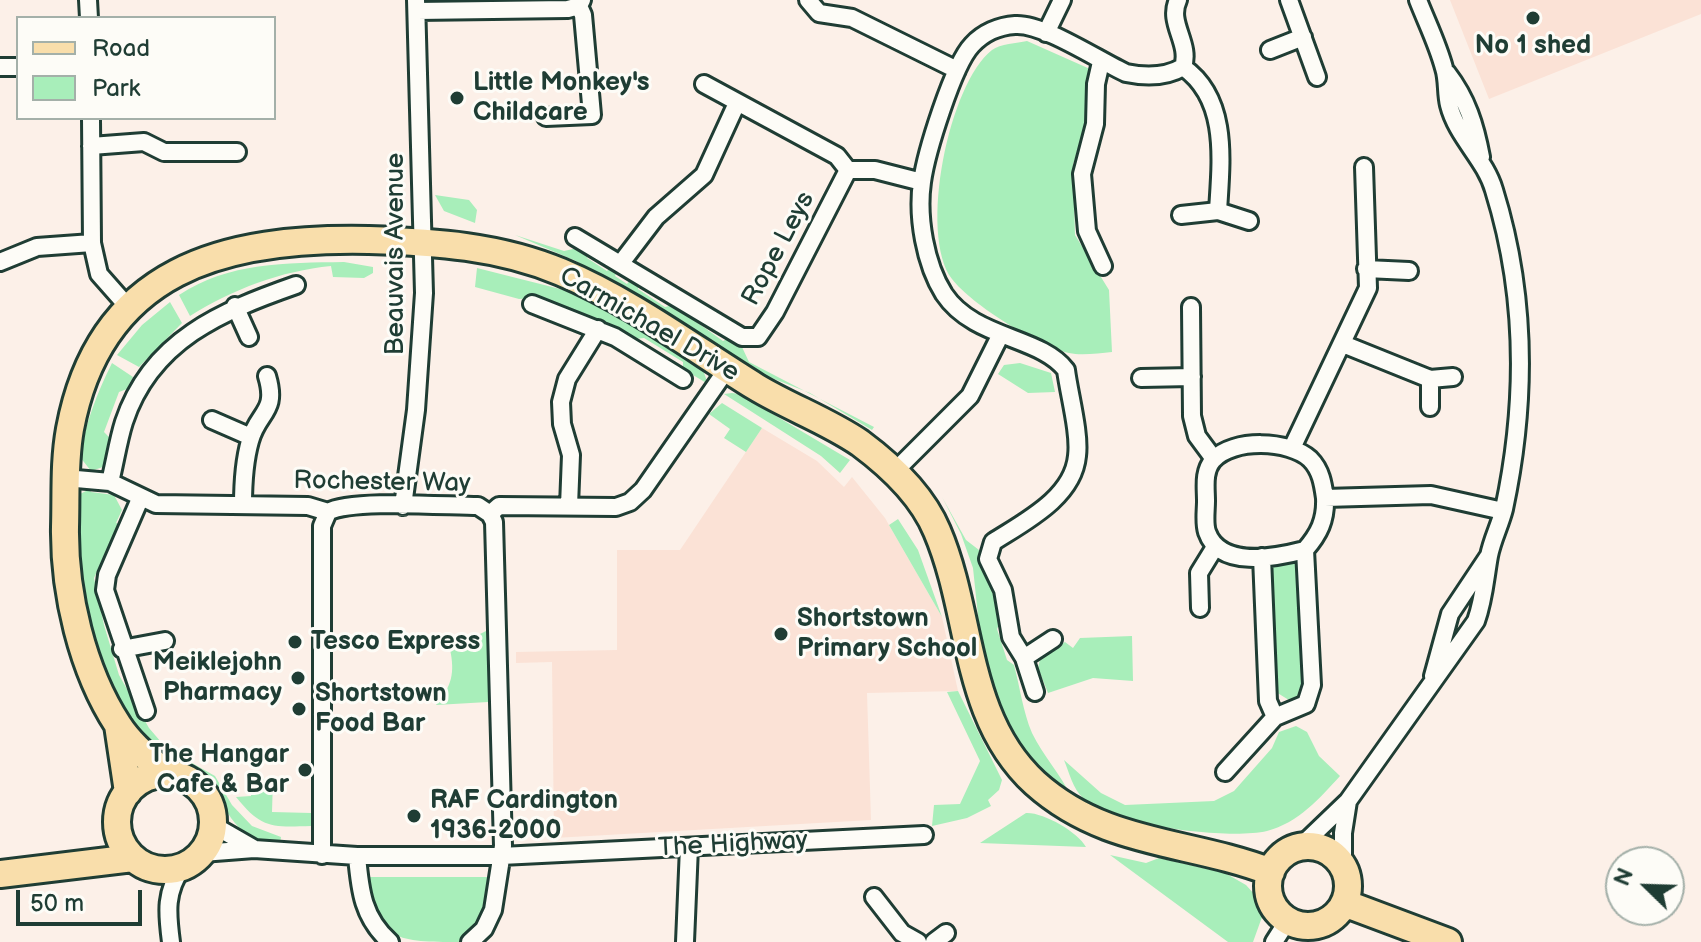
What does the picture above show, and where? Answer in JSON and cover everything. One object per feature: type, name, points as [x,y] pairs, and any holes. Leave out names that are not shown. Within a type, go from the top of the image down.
[{"type":"main road","name":"Carmichael Drive","points":[[128,792],[118,725],[93,673],[77,625],[65,546],[65,478],[70,430],[82,385],[107,336],[129,308],[188,265],[262,244],[284,241],[423,240],[497,252],[560,272],[854,439],[894,472],[922,501],[937,531],[967,626],[977,687],[998,738],[1025,773],[1090,822],[1271,872]]},
{"type":"main road","name":"Carmichael Drive","points":[[118,725],[166,774]]},
{"type":"main road","points":[[166,774],[195,784],[205,795],[213,825],[192,860],[155,870],[133,858],[122,843],[118,826],[122,802],[128,792],[138,782],[166,774]]},
{"type":"main road","points":[[75,867],[118,826]]},
{"type":"main road","points":[[1299,848],[1324,850],[1343,866],[1348,878],[1344,903],[1326,922],[1281,931],[1279,913],[1269,894],[1271,872],[1284,855],[1299,848]]},
{"type":"main road","points":[[0,874],[133,858]]},
{"type":"main road","points":[[1344,903],[1448,942]]},
{"type":"street","points":[[808,0],[819,13],[852,18],[957,70]]},
{"type":"street","points":[[1046,33],[1062,0]]},
{"type":"street","points":[[1178,0],[1174,15],[1186,48],[1183,67]]},
{"type":"street","points":[[1289,0],[1317,77]]},
{"type":"street","points":[[1299,848],[1348,801],[1431,681],[1462,645],[1476,621],[1484,600],[1490,554],[1503,511],[1521,398],[1520,315],[1510,242],[1483,163],[1476,126],[1463,94],[1445,71],[1418,0]]},
{"type":"street","points":[[416,5],[580,3],[592,115],[546,117]]},
{"type":"street","name":"Beauvais Avenue","points":[[403,506],[423,340],[416,5]]},
{"type":"street","points":[[1035,692],[1024,658],[1011,637],[1003,590],[988,559],[993,542],[1042,510],[1063,489],[1077,457],[1066,370],[1059,360],[1000,336],[966,317],[946,296],[934,275],[922,218],[922,182],[957,70],[970,47],[984,35],[1002,27],[1018,24],[1046,33],[1101,62],[1141,76],[1174,72],[1183,67]]},
{"type":"street","points":[[1270,50],[1303,37]]},
{"type":"street","points":[[1101,62],[1096,84],[1095,124],[1082,174],[1087,231],[1103,266]]},
{"type":"street","points":[[1183,67],[1201,79],[1220,129],[1218,211]]},
{"type":"street","points":[[704,84],[837,156],[848,170],[875,170],[922,182]]},
{"type":"street","points":[[621,263],[656,217],[704,175],[737,103]]},
{"type":"street","points":[[91,120],[92,243],[99,274],[129,308]]},
{"type":"street","points":[[91,146],[144,142],[164,152],[237,152]]},
{"type":"street","points":[[1292,448],[1368,288],[1364,167]]},
{"type":"street","name":"Rope Leys","points":[[742,337],[758,337],[775,312],[848,170]]},
{"type":"street","points":[[1181,215],[1218,211],[1249,221]]},
{"type":"street","name":"Carmichael Drive","points":[[575,237],[742,337]]},
{"type":"street","points":[[0,262],[37,247],[92,243]]},
{"type":"street","points":[[1366,269],[1409,271]]},
{"type":"street","points":[[110,482],[124,421],[145,377],[162,355],[193,329],[235,306],[296,285]]},
{"type":"street","points":[[532,304],[598,329],[683,379]]},
{"type":"street","points":[[235,306],[249,337]]},
{"type":"street","points":[[1191,307],[1192,416],[1197,436],[1214,459]]},
{"type":"street","points":[[569,506],[571,455],[562,424],[561,402],[567,379],[598,329]]},
{"type":"street","points":[[894,472],[970,396],[1000,336]]},
{"type":"street","points":[[1343,344],[1430,379],[1453,377]]},
{"type":"street","name":"Rochester Way","points":[[65,478],[110,482],[156,504],[308,506],[328,512],[336,507],[478,506],[490,514],[499,506],[616,507],[630,502],[643,490],[727,369]]},
{"type":"street","points":[[243,505],[243,478],[251,437],[268,411],[273,396],[267,376]]},
{"type":"street","points":[[1141,378],[1192,377]]},
{"type":"street","points":[[1430,379],[1430,407]]},
{"type":"street","points":[[212,420],[251,437]]},
{"type":"street","points":[[1237,447],[1292,448],[1310,459],[1320,472],[1325,514],[1318,534],[1305,550],[1262,557],[1228,556],[1215,547],[1206,530],[1206,473],[1214,459],[1237,447]]},
{"type":"street","points":[[1325,498],[1431,495],[1503,511]]},
{"type":"street","points":[[140,499],[107,575],[105,590],[122,649],[146,711]]},
{"type":"street","points":[[322,855],[322,526],[328,512]]},
{"type":"street","points":[[470,942],[484,929],[493,910],[501,856],[498,587],[494,522],[490,514]]},
{"type":"street","points":[[1200,608],[1199,573],[1215,547]]},
{"type":"street","points":[[1225,772],[1275,717],[1306,704],[1312,685],[1305,550]]},
{"type":"street","points":[[1431,681],[1450,614],[1490,554]]},
{"type":"street","points":[[1262,557],[1268,701],[1275,717]]},
{"type":"street","points":[[1024,658],[1053,639]]},
{"type":"street","points":[[122,649],[165,641]]},
{"type":"street","points":[[1343,866],[1343,833],[1348,801]]},
{"type":"street","name":"The Highway","points":[[213,825],[254,849]]},
{"type":"street","name":"The Highway","points":[[192,860],[254,849],[357,856],[501,856],[924,835]]},
{"type":"street","points":[[685,942],[689,847]]},
{"type":"street","points":[[357,856],[365,908],[374,927],[390,942]]},
{"type":"street","points":[[171,942],[166,904],[173,881],[192,860]]},
{"type":"street","points":[[874,897],[902,933],[918,942]]},
{"type":"shaded area","points":[[1450,0],[1701,0],[1701,14],[1489,99]]},
{"type":"shaded area","name":"Shortstown Primary School","points":[[762,428],[817,461],[844,487],[852,477],[885,518],[942,617],[958,691],[867,693],[871,820],[554,838],[552,662],[516,663],[516,652],[617,650],[617,550],[680,550]]},
{"type":"green space","points":[[1027,41],[1090,69],[1089,118],[1073,164],[1075,235],[1109,290],[1112,352],[1069,353],[1023,333],[989,312],[961,289],[952,279],[942,258],[938,195],[951,125],[963,93],[977,67],[992,50]]},
{"type":"green space","points":[[435,195],[469,200],[477,210],[475,223],[444,211]]},
{"type":"green space","points":[[515,235],[564,251],[582,247],[590,251],[587,258],[607,271],[612,266],[618,269],[615,276],[627,284],[632,277],[638,280],[638,289],[665,307],[681,303],[693,311],[695,321],[723,341],[729,338],[742,347],[749,362],[804,391],[746,368],[576,261]]},
{"type":"green space","points":[[344,262],[373,267],[373,273],[364,278],[333,277],[331,266],[294,272],[240,290],[190,316],[179,295],[218,276],[258,266]]},
{"type":"green space","points":[[477,268],[568,291],[597,304],[703,370],[708,384],[683,369],[683,362],[644,338],[635,339],[554,302],[519,299],[475,287]]},
{"type":"green space","points":[[170,302],[182,323],[139,367],[117,355],[142,325]]},
{"type":"green space","points":[[112,363],[133,377],[127,389],[119,392],[104,432],[113,441],[106,466],[91,471],[80,457],[82,445],[92,409]]},
{"type":"green space","points":[[1020,363],[1051,373],[1055,392],[1028,393],[998,374],[1004,365]]},
{"type":"green space","points":[[724,394],[739,394],[850,460],[840,473],[821,456]]},
{"type":"green space","points":[[819,399],[874,427],[872,430]]},
{"type":"green space","points":[[722,403],[762,428],[746,452],[724,438],[730,429],[709,414]]},
{"type":"green space","points":[[90,489],[91,492],[114,495],[122,510],[116,523],[122,525],[112,552],[105,554],[94,578],[119,675],[149,728],[167,749],[215,776],[232,805],[252,826],[281,837],[280,845],[264,842],[242,830],[205,782],[158,755],[120,701],[96,655],[76,593],[78,495]]},
{"type":"green space","points":[[942,497],[966,540],[979,550],[997,598],[1001,620],[997,629],[1007,660],[1014,665],[1029,725],[1072,798],[1052,789],[998,717],[982,654],[973,568],[961,534]]},
{"type":"green space","points":[[898,519],[918,550],[942,617],[889,525]]},
{"type":"green space","points":[[1291,560],[1299,567],[1307,687],[1301,698],[1292,702],[1276,692],[1268,576],[1274,565]]},
{"type":"green space","points":[[488,630],[488,702],[436,705],[451,679],[450,649]]},
{"type":"green space","points":[[1132,636],[1133,681],[1093,678],[1048,693],[1038,668],[1040,659],[1065,642],[1073,648],[1080,638]]},
{"type":"green space","points":[[958,691],[1002,780],[999,790],[988,800],[991,806],[967,818],[932,826],[934,805],[960,804],[980,761],[947,692]]},
{"type":"green space","points":[[1296,726],[1307,732],[1319,756],[1340,776],[1298,816],[1267,831],[1199,832],[1119,816],[1083,798],[1064,760],[1101,793],[1125,805],[1214,801],[1234,791],[1272,748],[1279,732]]},
{"type":"green space","points":[[251,779],[273,779],[272,812],[311,813],[311,826],[277,826],[253,815],[236,797],[251,796]]},
{"type":"green space","points":[[1026,813],[1059,824],[1076,835],[1086,847],[980,843]]},
{"type":"green space","points":[[1110,855],[1146,863],[1159,858],[1225,873],[1246,885],[1255,895],[1262,917],[1253,942],[1228,942]]},
{"type":"green space","points":[[368,877],[496,877],[484,914],[459,942],[421,941],[394,934],[377,915]]},
{"type":"place","name":"No 1 shed","points":[[1533,18]]},
{"type":"place","name":"Little Monkey's Childcare","points":[[457,98]]},
{"type":"place","name":"Shortstown Primary School","points":[[781,634]]},
{"type":"place","name":"Tesco Express","points":[[295,642]]},
{"type":"place","name":"Meiklejohn Pharmacy","points":[[298,678]]},
{"type":"place","name":"Shortstown Food Bar","points":[[299,709]]},
{"type":"place","name":"The Hangar Cafe & Bar","points":[[305,770]]},
{"type":"place","name":"RAF Cardington 1936-2000","points":[[414,816]]}]
